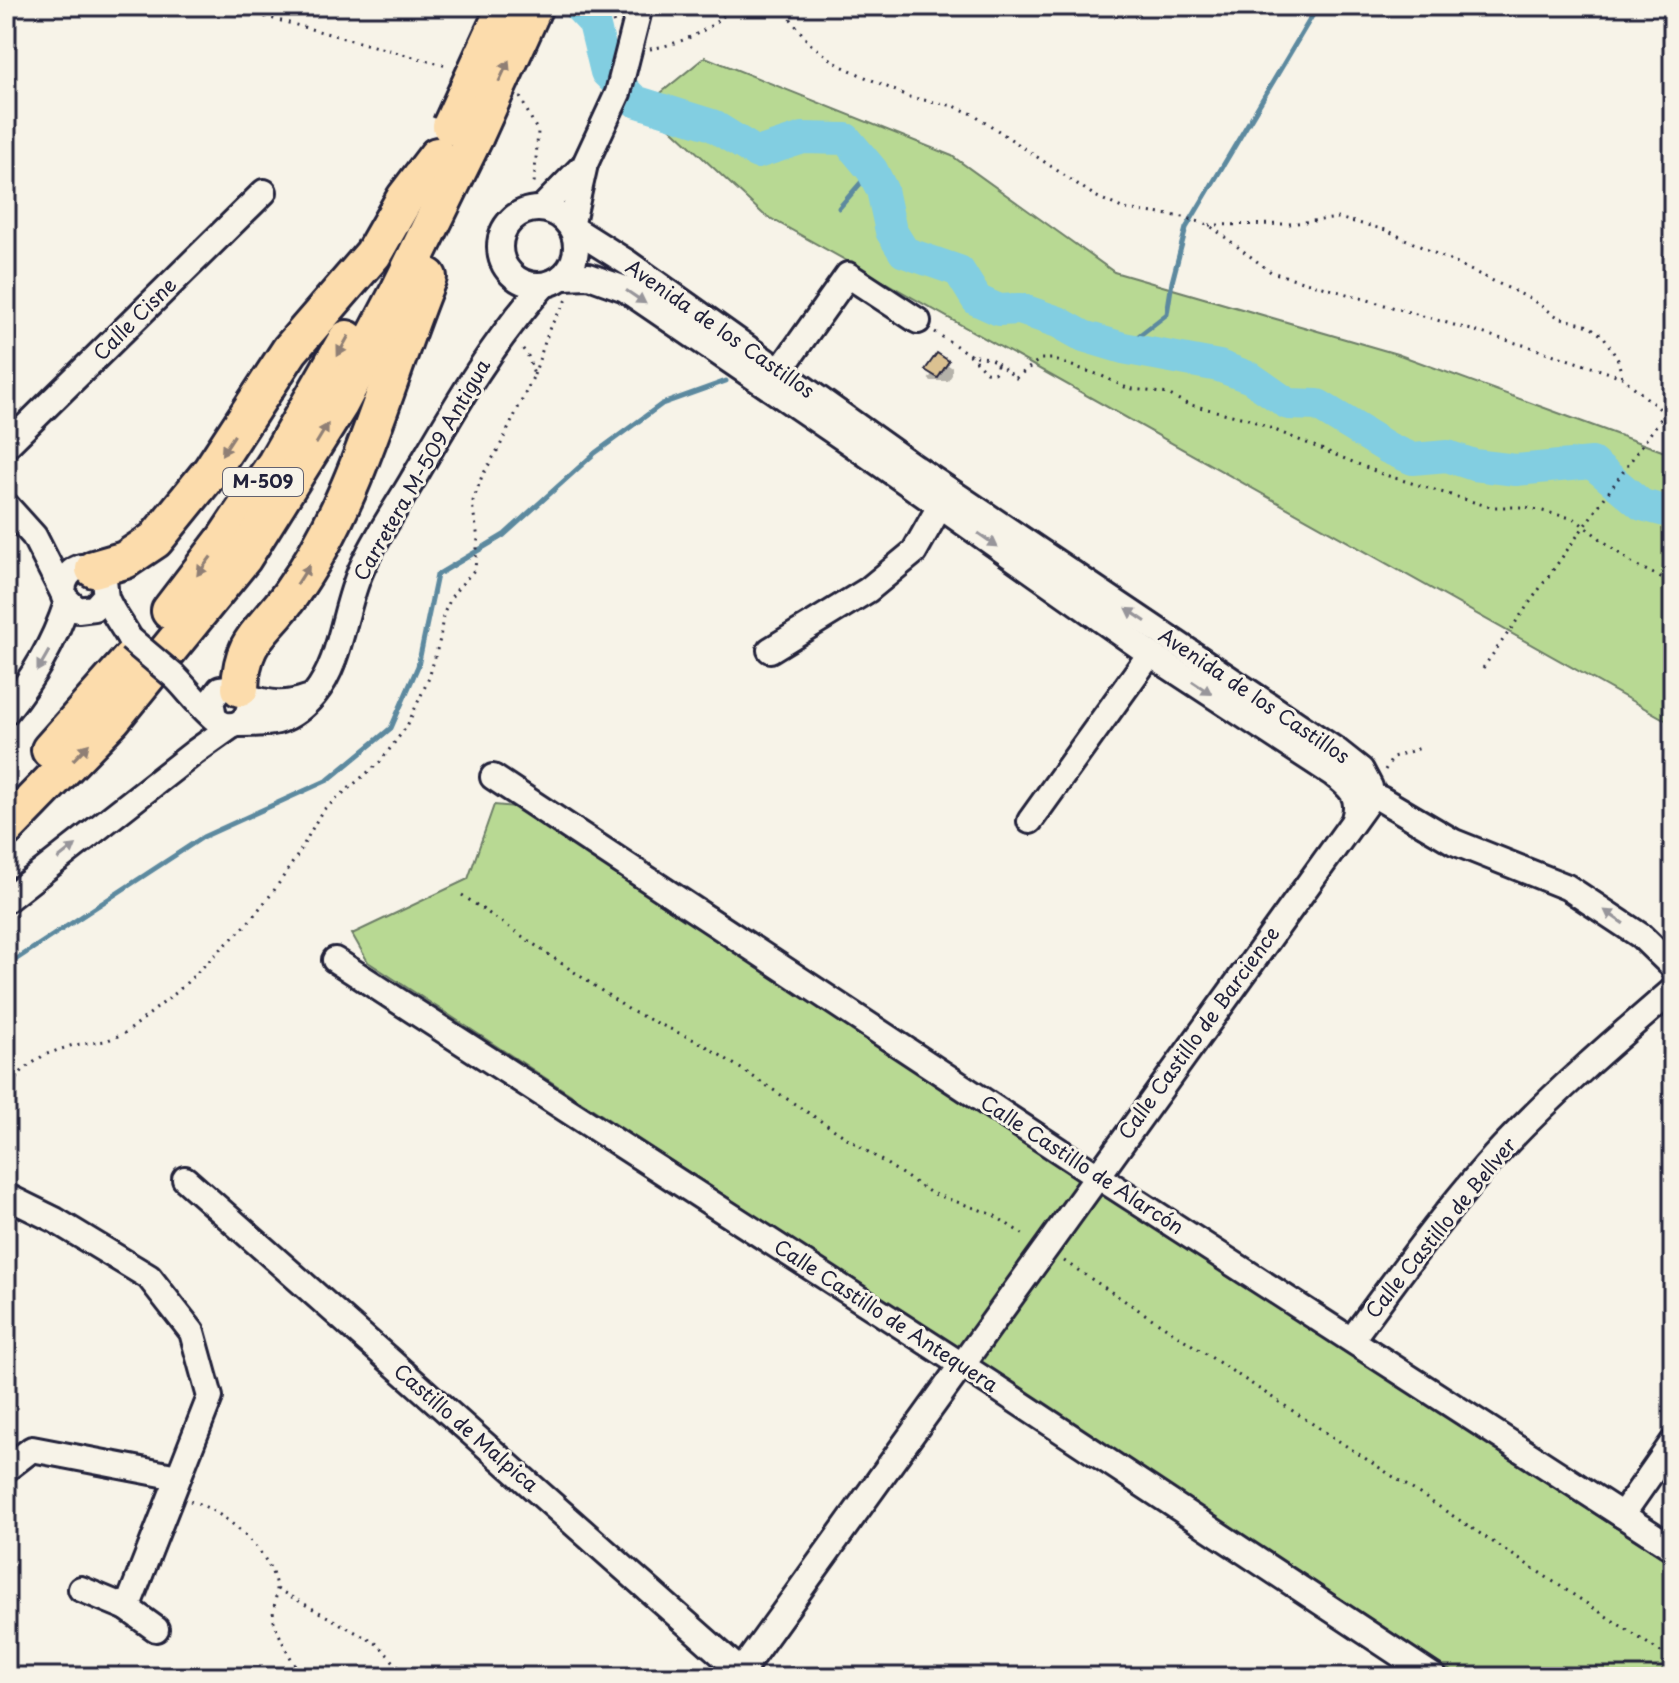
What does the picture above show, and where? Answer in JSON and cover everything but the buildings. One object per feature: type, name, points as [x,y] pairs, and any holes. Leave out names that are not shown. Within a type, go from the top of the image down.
[{"type":"highway","name":"M-509","points":[[6,828],[113,718],[243,558],[339,405],[399,291],[506,6]]},
{"type":"highway","name":"M-509","points":[[6,793],[99,696],[164,619],[276,463],[382,276],[454,139],[534,6]]},
{"type":"highway","points":[[95,578],[155,540],[211,471],[290,350],[373,254],[405,198],[454,139],[472,171],[423,291],[349,493],[289,596],[248,643],[232,707]]},
{"type":"street","points":[[571,227],[585,164],[618,93],[640,6]]},
{"type":"street","points":[[542,208],[585,164]]},
{"type":"street","name":"Calle Cisne","points":[[6,446],[264,192]]},
{"type":"street","points":[[542,208],[559,214],[571,227],[576,240],[576,254],[563,279],[523,283],[514,277],[501,258],[501,234],[517,215],[529,209],[542,208]]},
{"type":"street","name":"Avenida de los Castillos","points":[[563,279],[589,276],[625,289],[1150,654],[1365,797],[1368,779],[1337,751],[913,466],[628,263],[571,227]]},
{"type":"street","points":[[779,372],[848,275],[918,321]]},
{"type":"street","name":"Carretera M-509 Antigua","points":[[232,707],[272,724],[290,718],[323,682],[362,568],[450,415],[501,335],[512,303],[514,277]]},
{"type":"street","name":"Carretera M-509 Antigua","points":[[501,335],[563,279]]},
{"type":"street","points":[[6,505],[34,536],[95,578],[130,639]]},
{"type":"street","points":[[770,650],[868,590],[914,552],[940,506]]},
{"type":"street","points":[[6,900],[195,752],[232,707],[175,677],[130,639],[69,601],[34,536]]},
{"type":"street","points":[[6,712],[31,681],[50,649],[69,601],[63,584],[69,573],[75,569],[95,578]]},
{"type":"street","points":[[69,601],[94,608],[95,578]]},
{"type":"street","points":[[1030,821],[1150,654]]},
{"type":"street","name":"Calle Castillo de Alarcón","points":[[493,777],[1096,1175],[1673,1548]]},
{"type":"street","points":[[1365,797],[1381,799],[1454,842],[1567,887],[1641,936],[1673,967]]},
{"type":"street","name":"Calle Castillo de Barcience","points":[[742,1675],[1365,797]]},
{"type":"street","name":"Calle Castillo de Antequera","points":[[335,960],[961,1365],[1434,1677]]},
{"type":"street","name":"Calle Castillo de Bellver","points":[[1352,1339],[1412,1257],[1502,1149],[1589,1062],[1673,990]]},
{"type":"street","name":"Castillo de Malpica","points":[[185,1179],[742,1675]]},
{"type":"street","points":[[6,1196],[55,1220],[149,1277],[192,1332],[210,1397],[127,1608]]},
{"type":"street","points":[[1622,1515],[1673,1442]]},
{"type":"street","points":[[6,1469],[32,1449],[174,1487]]},
{"type":"street","points":[[81,1589],[127,1608],[156,1629]]},
{"type":"path","points":[[226,6],[379,49]]},
{"type":"path","points":[[608,6],[619,35]]},
{"type":"path","points":[[644,50],[692,37],[728,13],[733,6]]},
{"type":"path","points":[[781,6],[809,43],[839,65],[909,97],[954,106],[975,115],[1095,196],[1124,209],[1184,217],[1209,225],[1289,224],[1338,218],[1386,230],[1529,298],[1558,317],[1589,326],[1604,337],[1618,360],[1622,377]]},
{"type":"path","points":[[1209,225],[1271,272],[1622,377],[1673,420]]},
{"type":"path","points":[[6,1091],[23,1070],[44,1055],[73,1045],[106,1041],[127,1032],[177,992],[246,925],[273,892],[322,811],[380,762],[407,726],[429,678],[443,615],[453,594],[475,569],[478,538],[472,504],[534,375],[563,279]]},
{"type":"path","points":[[918,321],[970,355],[986,372],[994,373],[997,363]]},
{"type":"path","points":[[501,335],[519,344],[528,356],[534,375]]},
{"type":"path","points":[[970,355],[989,358],[1016,378],[1040,359],[1052,359],[1127,388],[1168,394],[1187,404],[1248,419],[1382,474],[1490,507],[1526,507],[1575,519],[1633,564],[1673,583]]},
{"type":"path","points":[[1483,668],[1673,401]]},
{"type":"path","points":[[1365,797],[1393,757],[1424,747]]},
{"type":"path","points":[[462,895],[631,1011],[703,1044],[931,1193],[992,1214],[1673,1660]]},
{"type":"path","points":[[174,1487],[238,1528],[269,1564],[277,1589],[272,1617],[289,1657],[302,1677]]},
{"type":"path","points":[[277,1589],[379,1645],[407,1677]]},
{"type":"green space","points":[[705,57],[952,156],[1114,272],[1397,354],[1673,455],[1673,724],[763,214],[646,105]]},
{"type":"green space","points":[[494,805],[516,807],[1673,1565],[1673,1677],[1460,1677],[368,962],[352,934],[468,879]]},
{"type":"waterway","points":[[578,6],[594,23],[606,72],[635,101],[712,125],[757,153],[803,138],[846,139],[872,170],[882,190],[891,231],[904,252],[959,271],[977,300],[999,310],[1020,309],[1058,322],[1083,336],[1123,348],[1219,366],[1251,378],[1288,404],[1318,405],[1388,448],[1413,459],[1447,456],[1474,465],[1516,470],[1592,463],[1642,505],[1673,513]]},
{"type":"waterway","points":[[1123,348],[1167,314],[1186,228],[1318,6]]},
{"type":"waterway","points":[[839,208],[872,170]]},
{"type":"waterway","points":[[6,966],[203,837],[328,780],[391,728],[418,666],[437,575],[504,535],[595,453],[662,404],[726,381]]}]
